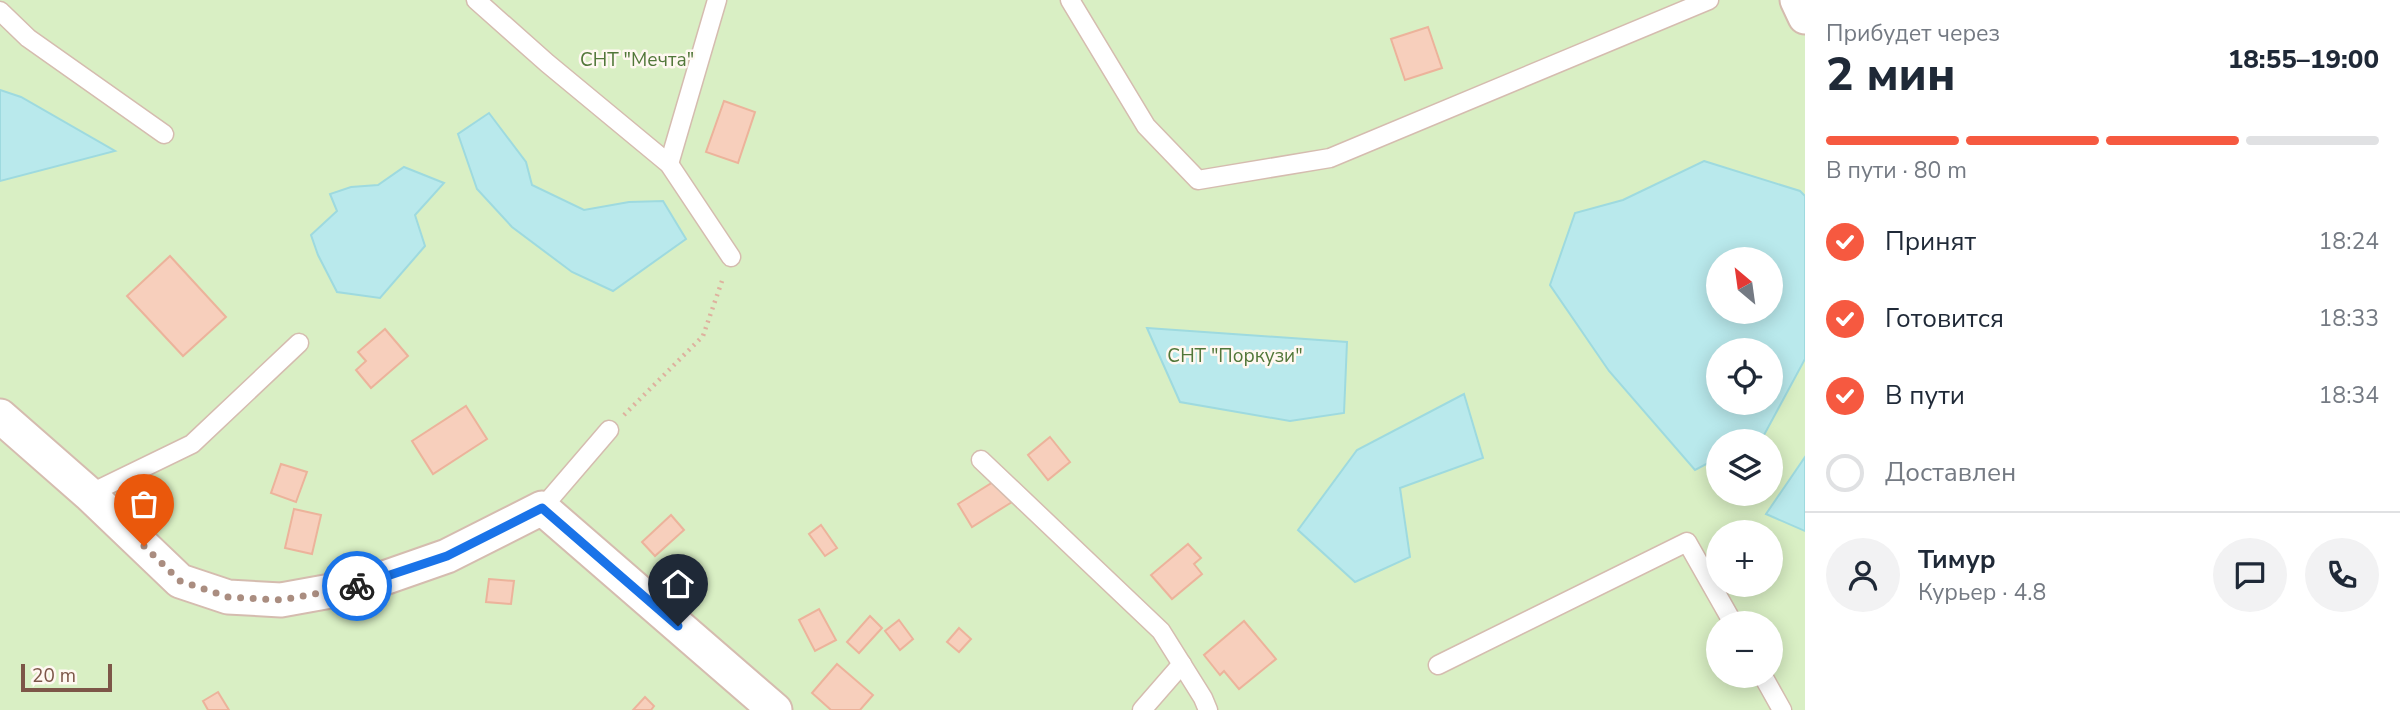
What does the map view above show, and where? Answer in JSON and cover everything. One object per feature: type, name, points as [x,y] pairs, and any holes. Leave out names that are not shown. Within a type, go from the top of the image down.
[{"type":"street","points":[[1797,0],[1805,17]]},
{"type":"street","points":[[0,415],[180,581],[228,597],[281,600],[364,585],[447,556],[542,508],[775,710]]},
{"type":"lane","points":[[476,0],[669,164],[731,257]]},
{"type":"lane","points":[[669,164],[717,0]]},
{"type":"lane","points":[[1070,0],[1146,126],[1198,180],[1330,158],[1709,0]]},
{"type":"lane","points":[[0,11],[28,38],[164,134]]},
{"type":"lane","points":[[89,495],[192,444],[299,343]]},
{"type":"lane","points":[[542,508],[609,430]]},
{"type":"lane","points":[[981,460],[1161,631],[1208,710]]},
{"type":"lane","points":[[1438,665],[1687,542],[1726,611]]},
{"type":"lane","points":[[1142,710],[1182,664]]},
{"type":"lane","points":[[1770,688],[1782,710]]},
{"type":"path","points":[[609,430],[703,336],[731,257]]},
{"type":"green space","name":"СНТ \"Поркузи\"","points":[[0,0],[1805,0],[1805,710],[0,710]]},
{"type":"water","points":[[0,90],[21,97],[115,151],[0,181]]},
{"type":"water","points":[[489,113],[526,162],[532,185],[584,210],[629,202],[663,201],[686,239],[613,291],[572,272],[512,227],[477,189],[458,134]]},
{"type":"water","points":[[1704,161],[1800,191],[1805,196],[1805,359],[1783,400],[1783,338],[1706,338],[1706,415],[1775,415],[1767,429],[1706,429],[1706,464],[1695,470],[1609,371],[1550,285],[1575,213],[1623,200]]},
{"type":"water","points":[[404,167],[444,183],[415,215],[425,246],[380,298],[337,292],[311,235],[337,211],[330,194],[351,187],[378,185]]},
{"type":"water","points":[[1147,328],[1347,342],[1344,413],[1290,421],[1180,402]]},
{"type":"water","points":[[1464,394],[1483,458],[1400,488],[1410,557],[1355,582],[1298,530],[1357,450]]},
{"type":"water","points":[[1805,457],[1805,531],[1766,514],[1771,506],[1783,506],[1783,489]]},
{"type":"building","points":[[1428,27],[1442,68],[1405,80],[1391,39]]},
{"type":"building","points":[[724,101],[755,112],[738,163],[706,152]]},
{"type":"building","points":[[170,256],[226,317],[183,356],[127,296]]},
{"type":"building","points":[[385,329],[408,356],[371,388],[356,370],[366,361],[358,352]]},
{"type":"building","points":[[466,406],[487,439],[433,474],[412,441]]},
{"type":"building","points":[[1050,437],[1070,462],[1048,480],[1028,455]]},
{"type":"building","points":[[281,464],[307,472],[296,502],[271,493]]},
{"type":"building","points":[[998,479],[1012,502],[972,527],[958,504]]},
{"type":"building","points":[[294,509],[321,515],[312,554],[285,548]]},
{"type":"building","points":[[671,515],[684,530],[655,556],[642,542]]},
{"type":"building","points":[[821,525],[837,548],[825,556],[809,534]]},
{"type":"building","points":[[1188,544],[1201,558],[1194,564],[1202,574],[1172,599],[1151,575]]},
{"type":"building","points":[[489,579],[514,581],[511,604],[486,602]]},
{"type":"building","points":[[819,609],[836,640],[815,651],[799,620]]},
{"type":"building","points":[[870,616],[882,628],[859,653],[847,642]]},
{"type":"building","points":[[899,620],[913,639],[900,650],[885,631]]},
{"type":"building","points":[[1244,621],[1276,659],[1239,689],[1224,671],[1220,675],[1204,655]]},
{"type":"building","points":[[959,628],[971,639],[959,652],[947,642]]},
{"type":"building","points":[[837,664],[873,695],[860,710],[831,710],[812,693]]},
{"type":"building","points":[[218,692],[229,710],[208,710],[203,701]]},
{"type":"building","points":[[645,697],[654,706],[651,710],[633,710]]},
{"type":"way so far","points":[[144,546],[180,581],[228,597],[281,600],[357,586]]},
{"type":"route","points":[[357,586],[447,556],[542,508],[678,626]]},
{"type":"park label","name":"СНТ \"Мечта\"","points":[[637,60]]}]
